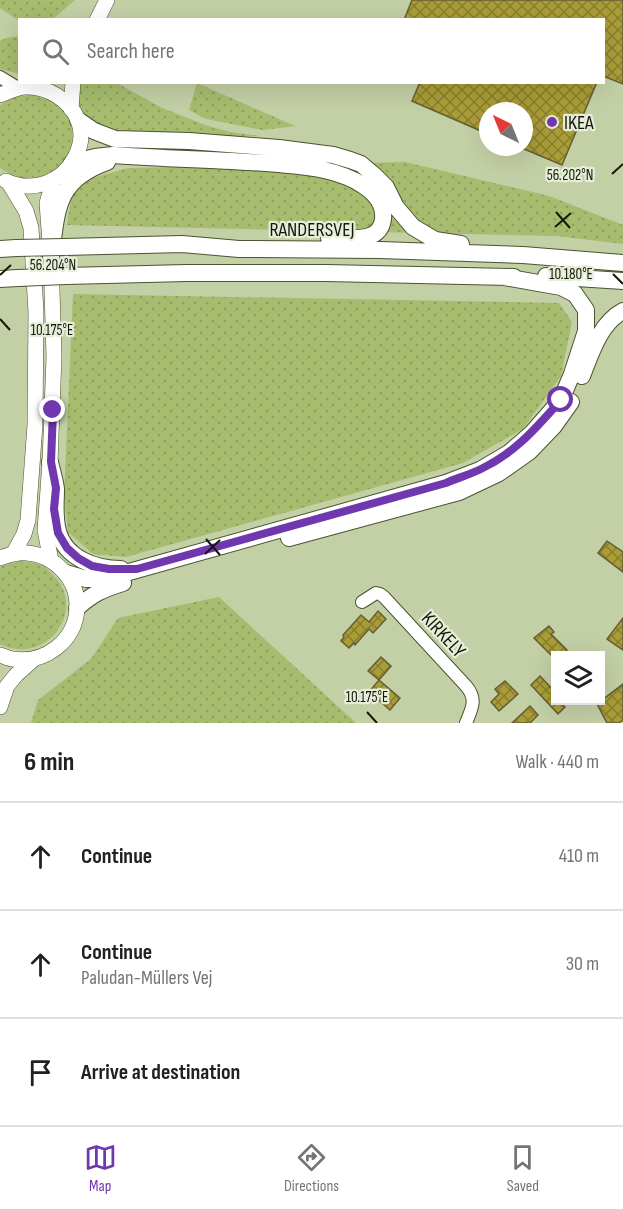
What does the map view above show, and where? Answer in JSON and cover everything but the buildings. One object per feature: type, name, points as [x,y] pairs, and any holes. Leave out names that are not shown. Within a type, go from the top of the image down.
[{"type":"main road","points":[[74,114],[94,131],[115,139],[189,141],[279,148],[341,157],[361,164],[374,175],[386,187],[403,217],[422,233],[435,240],[462,244],[524,247],[560,258]]},
{"type":"main road","points":[[72,163],[113,155],[276,164],[325,170],[350,178],[365,186],[381,205],[383,215],[380,228],[376,233],[361,238],[239,238],[182,244]]},
{"type":"main road","points":[[57,251],[57,212],[63,195],[71,184],[80,175],[106,162],[140,157]]},
{"type":"main road","name":"RANDERSVEJ","points":[[8,249],[57,251],[182,244],[239,249],[380,250],[623,263]]},
{"type":"main road","points":[[0,279],[186,273],[326,273],[504,277],[549,275],[623,280]]},
{"type":"main road","points":[[66,573],[86,579],[104,579],[446,483],[480,470],[509,453],[532,434],[561,400],[586,331],[586,310],[575,294],[561,287],[504,277]]},
{"type":"main road","points":[[77,608],[88,598],[104,589],[459,492],[499,473],[529,452],[554,426],[574,397],[594,347],[605,327],[623,311]]},
{"type":"main road","points":[[51,462],[56,488],[54,509],[58,533],[67,548],[92,566],[109,569],[137,569]]},
{"type":"street","points":[[98,18],[107,0]]},
{"type":"street","points":[[0,77],[18,88]]},
{"type":"street","points":[[4,180],[24,186],[36,186],[54,180],[72,163],[79,149],[80,134],[74,114],[73,84]]},
{"type":"street","points":[[0,95],[18,88],[43,85],[60,98],[74,114]]},
{"type":"street","points":[[4,180],[26,211],[31,228],[36,312],[35,425],[28,520],[24,534],[7,556]]},
{"type":"street","points":[[51,561],[45,517],[51,462],[57,251],[47,203],[54,180]]},
{"type":"street","points":[[0,655],[13,659],[34,659],[44,656],[57,648],[67,637],[74,623],[77,608],[76,596],[66,573],[51,561],[39,555],[26,553],[7,556]]},
{"type":"street","name":"KIRKELY","points":[[362,602],[376,593],[384,597],[466,687],[472,695],[473,705],[466,723]]},
{"type":"street","points":[[0,707],[8,686],[16,675],[34,659]]},
{"type":"green space","points":[[0,0],[75,0],[54,18],[18,18],[18,20],[0,8]]},
{"type":"green space","points":[[18,36],[18,74],[0,69],[0,41]]},
{"type":"green space","points":[[77,84],[119,84],[160,107],[205,125],[230,132],[259,136],[168,135],[117,130],[98,125],[86,118],[78,101]]},
{"type":"green space","points":[[197,84],[199,84],[295,126],[263,130],[206,119],[189,110]]},
{"type":"green space","points":[[40,96],[57,104],[66,114],[72,127],[73,140],[69,154],[62,165],[50,174],[35,178],[20,178],[0,168],[0,105],[13,97]]},
{"type":"green space","points":[[405,162],[549,196],[623,225],[623,244],[557,236],[67,225],[72,191],[88,179],[129,168]]},
{"type":"green space","points":[[73,294],[559,303],[572,322],[561,376],[523,429],[463,463],[126,557],[93,554],[68,532],[64,496]]},
{"type":"green space","points":[[21,561],[38,564],[50,572],[63,590],[66,605],[64,619],[57,632],[46,642],[32,648],[17,649],[0,644],[0,567]]},
{"type":"green space","points":[[219,597],[356,723],[31,723],[38,700],[91,659],[118,618]]},
{"type":"place","name":"IKEA","points":[[552,122]]},
{"type":"route","points":[[53,410],[51,462],[56,488],[54,509],[58,533],[67,548],[92,566],[109,569],[137,569],[446,483],[480,470],[509,453],[532,434],[561,400]]}]
